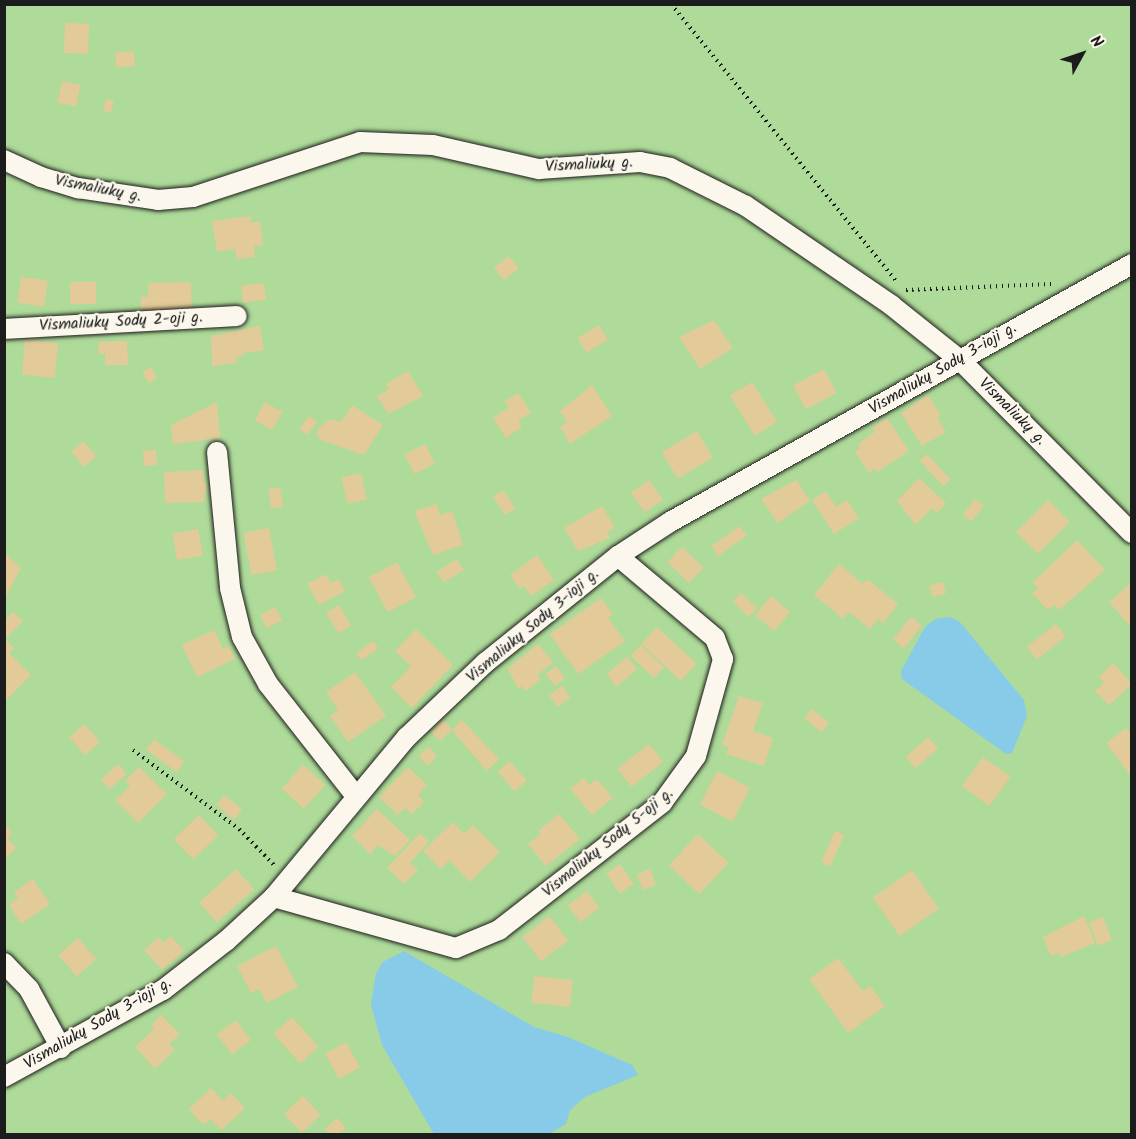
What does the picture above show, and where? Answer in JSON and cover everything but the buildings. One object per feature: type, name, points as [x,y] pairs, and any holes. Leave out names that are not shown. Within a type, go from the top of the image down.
[{"type":"street","name":"Vismaliukų g.","points":[[4,160],[41,177],[78,189],[158,200],[193,197],[360,142],[433,145],[539,169],[640,162],[670,168],[746,206],[897,298],[1131,533]]},
{"type":"street","name":"Vismaliukų Sodų 3-ioji g.","points":[[4,1077],[61,1048],[163,990],[226,941],[274,897],[355,795],[407,737],[485,663],[618,556],[670,522],[1131,264]]},
{"type":"street","name":"Vismaliukų Sodų 2-oji g.","points":[[4,329],[237,315]]},
{"type":"street","points":[[218,452],[230,588],[242,637],[268,684],[355,795]]},
{"type":"street","name":"Vismaliukų Sodų 5-oji g.","points":[[274,897],[456,948],[499,930],[662,803],[678,786],[696,756],[723,659],[714,638],[618,556]]},
{"type":"street","points":[[4,963],[29,989],[61,1048]]},
{"type":"path","points":[[671,4],[897,298],[1058,284]]},
{"type":"path","points":[[133,750],[239,829],[289,880]]},
{"type":"green space","points":[[5,5],[1131,5],[1131,1134],[5,1134]]},
{"type":"water","points":[[950,617],[960,622],[1024,700],[1027,716],[1012,753],[1006,754],[902,679],[901,671],[925,627],[935,619]]},
{"type":"water","points":[[404,951],[534,1027],[568,1037],[632,1065],[638,1075],[585,1097],[570,1110],[566,1124],[549,1134],[434,1134],[382,1045],[371,1005],[376,973],[383,962]]}]
